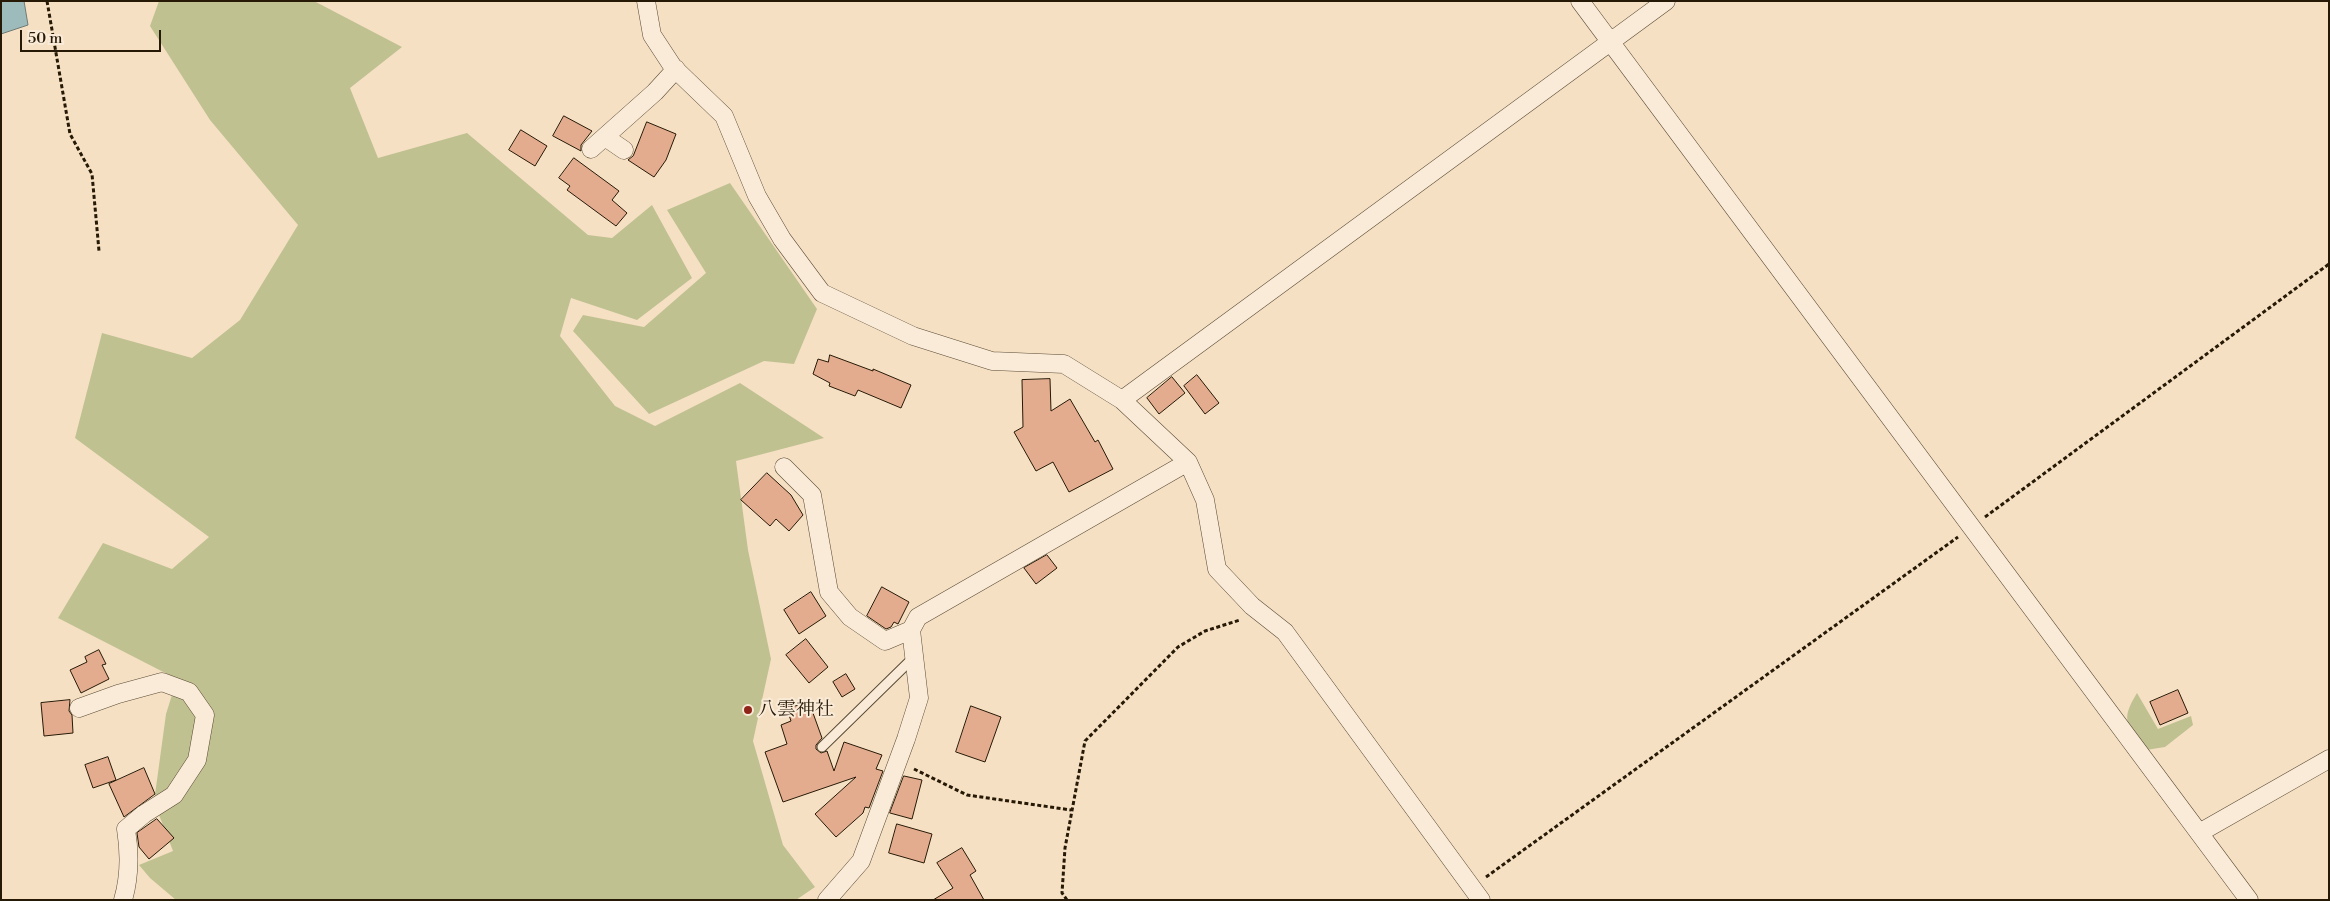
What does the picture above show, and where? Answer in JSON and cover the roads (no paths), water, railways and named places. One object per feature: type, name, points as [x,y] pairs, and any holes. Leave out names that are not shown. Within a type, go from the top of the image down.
[{"type":"street","points":[[646,1],[652,35],[676,69],[724,116],[757,196],[782,239],[822,293],[913,336],[992,361],[1064,364],[1122,400],[1188,462],[1205,500],[1217,569],[1252,606],[1285,632],[1477,894]]},
{"type":"street","points":[[1580,1],[2249,900]]},
{"type":"street","points":[[1122,400],[1666,1]]},
{"type":"street","points":[[591,149],[655,92],[676,69]]},
{"type":"street","points":[[605,137],[624,150]]},
{"type":"street","points":[[827,900],[861,861],[919,698],[911,630],[918,617],[1188,462]]},
{"type":"street","points":[[784,467],[812,495],[829,592],[850,617],[885,642],[911,630]]},
{"type":"street","points":[[78,708],[118,694],[162,682],[189,692],[205,715],[197,760],[174,795],[144,814],[126,829],[129,852],[128,881],[123,900]]},
{"type":"street","points":[[2199,832],[2329,759]]},
{"type":"lane","points":[[822,748],[914,656]]},
{"type":"water","points":[[1,1],[24,1],[28,25],[1,34]]},
{"type":"place","name":"八雲神社","points":[[748,710]]}]
